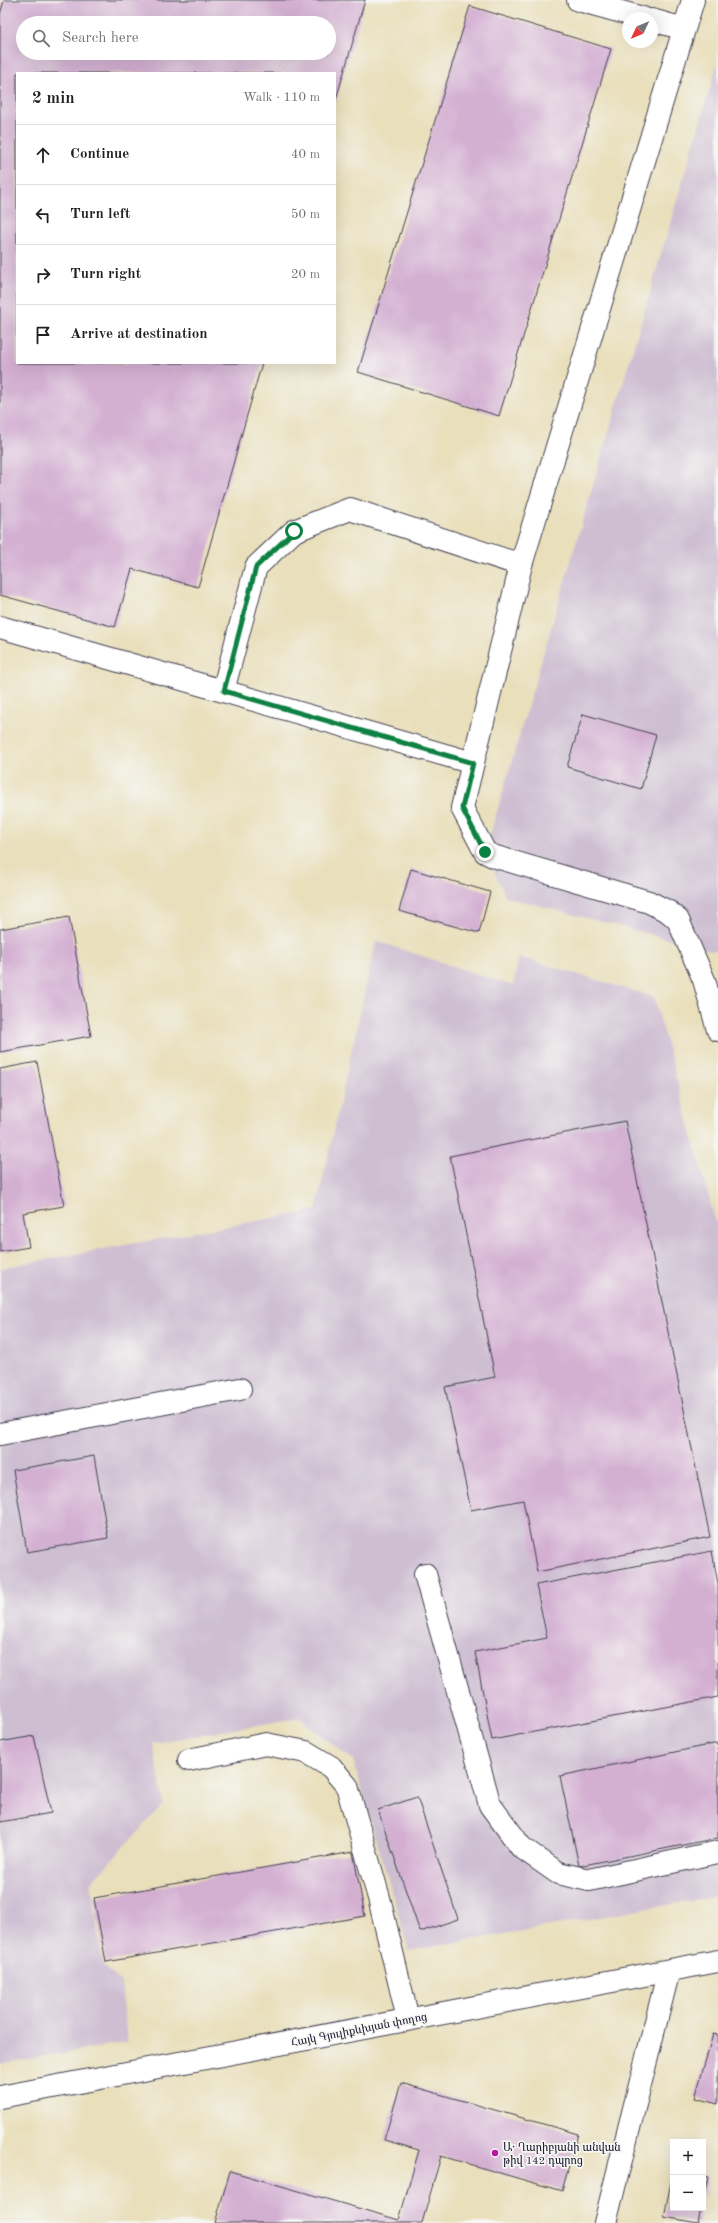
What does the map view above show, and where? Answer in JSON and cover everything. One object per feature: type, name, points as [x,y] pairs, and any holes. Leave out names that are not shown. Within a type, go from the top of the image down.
[{"type":"street","points":[[578,0],[622,12]]},
{"type":"street","points":[[693,0],[521,565],[462,808],[485,852],[493,856],[649,902],[669,912],[678,920],[704,980],[718,1030]]},
{"type":"street","points":[[658,22],[684,29]]},
{"type":"street","points":[[224,691],[256,567],[294,531],[350,509],[521,565]]},
{"type":"street","points":[[0,626],[473,763]]},
{"type":"street","points":[[0,1434],[240,1389]]},
{"type":"street","points":[[425,1574],[490,1805],[521,1847],[558,1873],[590,1880],[718,1852]]},
{"type":"street","points":[[190,1760],[266,1744],[306,1752],[331,1767],[347,1786],[379,1898],[408,2020]]},
{"type":"street","name":"Հայկ Գյուլիքևխյան փողոց","points":[[0,2097],[718,1961]]},
{"type":"street","points":[[605,2223],[669,1970]]},
{"type":"shaded area","points":[[718,61],[718,952],[506,897],[485,852]]},
{"type":"shaded area","points":[[376,941],[513,986],[519,957],[654,997],[718,1230],[718,1896],[409,1951],[353,1760],[299,1718],[153,1743],[164,1804],[90,1883],[103,1965],[121,1982],[127,2042],[0,2064],[0,1268],[316,1210]]},
{"type":"building","points":[[4,0],[365,0],[336,100],[336,72],[16,72],[16,364],[262,364],[198,587],[132,569],[115,627],[0,595],[0,15]]},
{"type":"building","points":[[470,6],[611,49],[499,416],[358,372]]},
{"type":"building","points":[[583,714],[656,735],[641,789],[567,767]]},
{"type":"building","points":[[411,869],[490,892],[479,933],[399,911]]},
{"type":"building","points":[[69,917],[91,1036],[0,1052],[0,929]]},
{"type":"building","points":[[37,1062],[64,1206],[23,1213],[29,1247],[0,1252],[0,1069]]},
{"type":"building","points":[[625,1121],[710,1537],[537,1572],[523,1500],[471,1510],[445,1387],[495,1377],[450,1156]]},
{"type":"building","points":[[94,1456],[108,1538],[27,1552],[13,1470]]},
{"type":"building","points":[[712,1551],[718,1584],[718,1697],[492,1740],[475,1652],[547,1638],[536,1585]]},
{"type":"building","points":[[34,1736],[51,1813],[0,1822],[0,1742]]},
{"type":"building","points":[[718,1743],[718,1838],[579,1866],[560,1776]]},
{"type":"building","points":[[417,1797],[458,1919],[420,1932],[378,1810]]},
{"type":"building","points":[[353,1852],[365,1916],[106,1962],[94,1898]]},
{"type":"building","points":[[713,2034],[718,2035],[718,2104],[695,2098]]},
{"type":"building","name":"Ա․ Ղարիբյանի անվան թիվ 142 դպրոց","points":[[401,2083],[578,2134],[562,2191],[441,2156],[422,2223],[215,2223],[230,2171],[399,2220],[419,2150],[384,2140]]},
{"type":"building","points":[[706,2177],[708,2177],[706,2187]]},
{"type":"building","points":[[670,2187],[670,2211],[700,2211],[698,2223],[664,2217]]},
{"type":"place","name":"Ա․ Ղարիբյանի անվան թիվ 142 դպրոց","points":[[495,2153]]},
{"type":"route","points":[[294,531],[256,567],[224,691],[473,763],[462,808],[485,852]]}]
